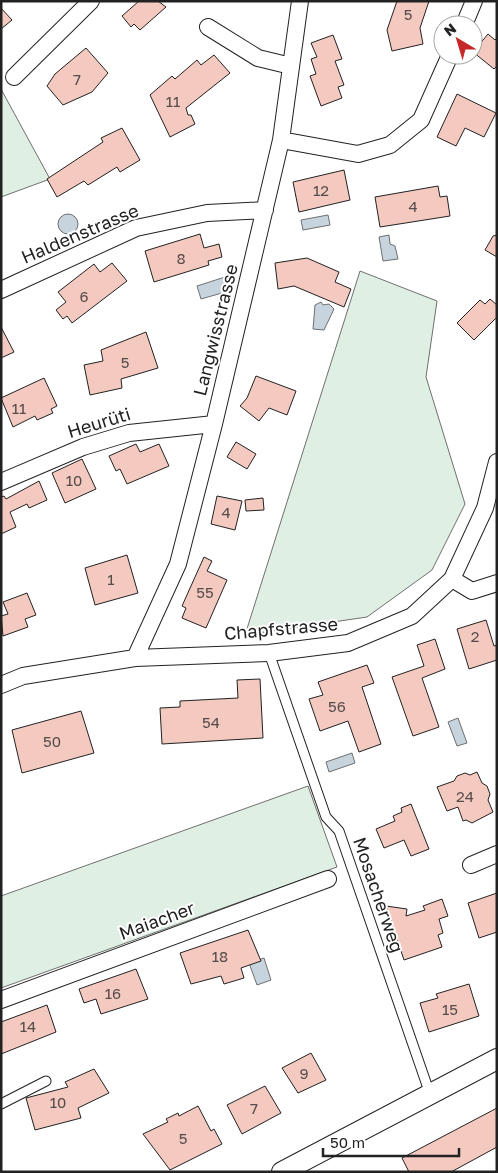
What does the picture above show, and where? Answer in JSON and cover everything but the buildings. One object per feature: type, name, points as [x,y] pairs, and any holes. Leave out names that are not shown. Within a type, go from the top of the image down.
[{"type":"street","points":[[14,77],[91,1]]},
{"type":"street","name":"Langwisstrasse","points":[[135,658],[178,564],[214,424],[281,140],[300,1]]},
{"type":"street","points":[[468,15],[474,1]]},
{"type":"street","points":[[208,27],[258,58],[291,66]]},
{"type":"street","points":[[281,140],[358,154],[390,145],[421,120],[446,65]]},
{"type":"street","name":"Haldenstrasse","points":[[1,290],[136,228],[207,213],[266,210]]},
{"type":"street","name":"Heurüti","points":[[1,482],[84,447],[129,432],[214,424]]},
{"type":"street","name":"Chapfstrasse","points":[[1,685],[23,676],[135,658],[269,653],[348,643],[412,616],[452,579],[485,508],[497,462]]},
{"type":"street","points":[[452,579],[472,591],[485,589],[497,583]]},
{"type":"street","points":[[471,865],[497,854]]},
{"type":"street","name":"Maiacher","points":[[1,1000],[328,879]]},
{"type":"street","points":[[282,1172],[497,1059]]},
{"type":"lane","name":"Mosacherweg","points":[[269,653],[326,817],[339,830],[430,1094]]},
{"type":"lane","points":[[1,1104],[46,1081]]},
{"type":"green space","points":[[1,89],[50,179],[1,197]]},
{"type":"green space","points":[[360,271],[437,301],[426,377],[465,504],[432,570],[367,617],[245,635]]},
{"type":"green space","points":[[308,786],[337,867],[1,988],[1,896]]},
{"type":"shaded area","points":[[68,214],[75,217],[78,224],[75,231],[68,234],[61,231],[58,224],[61,217]]},
{"type":"shaded area","points":[[328,215],[330,225],[303,230],[301,220]]},
{"type":"shaded area","points":[[389,235],[390,244],[395,246],[398,259],[383,261],[379,237]]},
{"type":"shaded area","points":[[225,277],[229,291],[201,299],[197,286]]},
{"type":"shaded area","points":[[321,302],[323,305],[329,304],[334,309],[324,330],[313,329],[315,305]]},
{"type":"shaded area","points":[[458,718],[467,743],[457,746],[448,722]]},
{"type":"shaded area","points":[[352,753],[355,763],[329,772],[326,762]]},
{"type":"shaded area","points":[[264,958],[271,980],[257,985],[249,963]]}]
